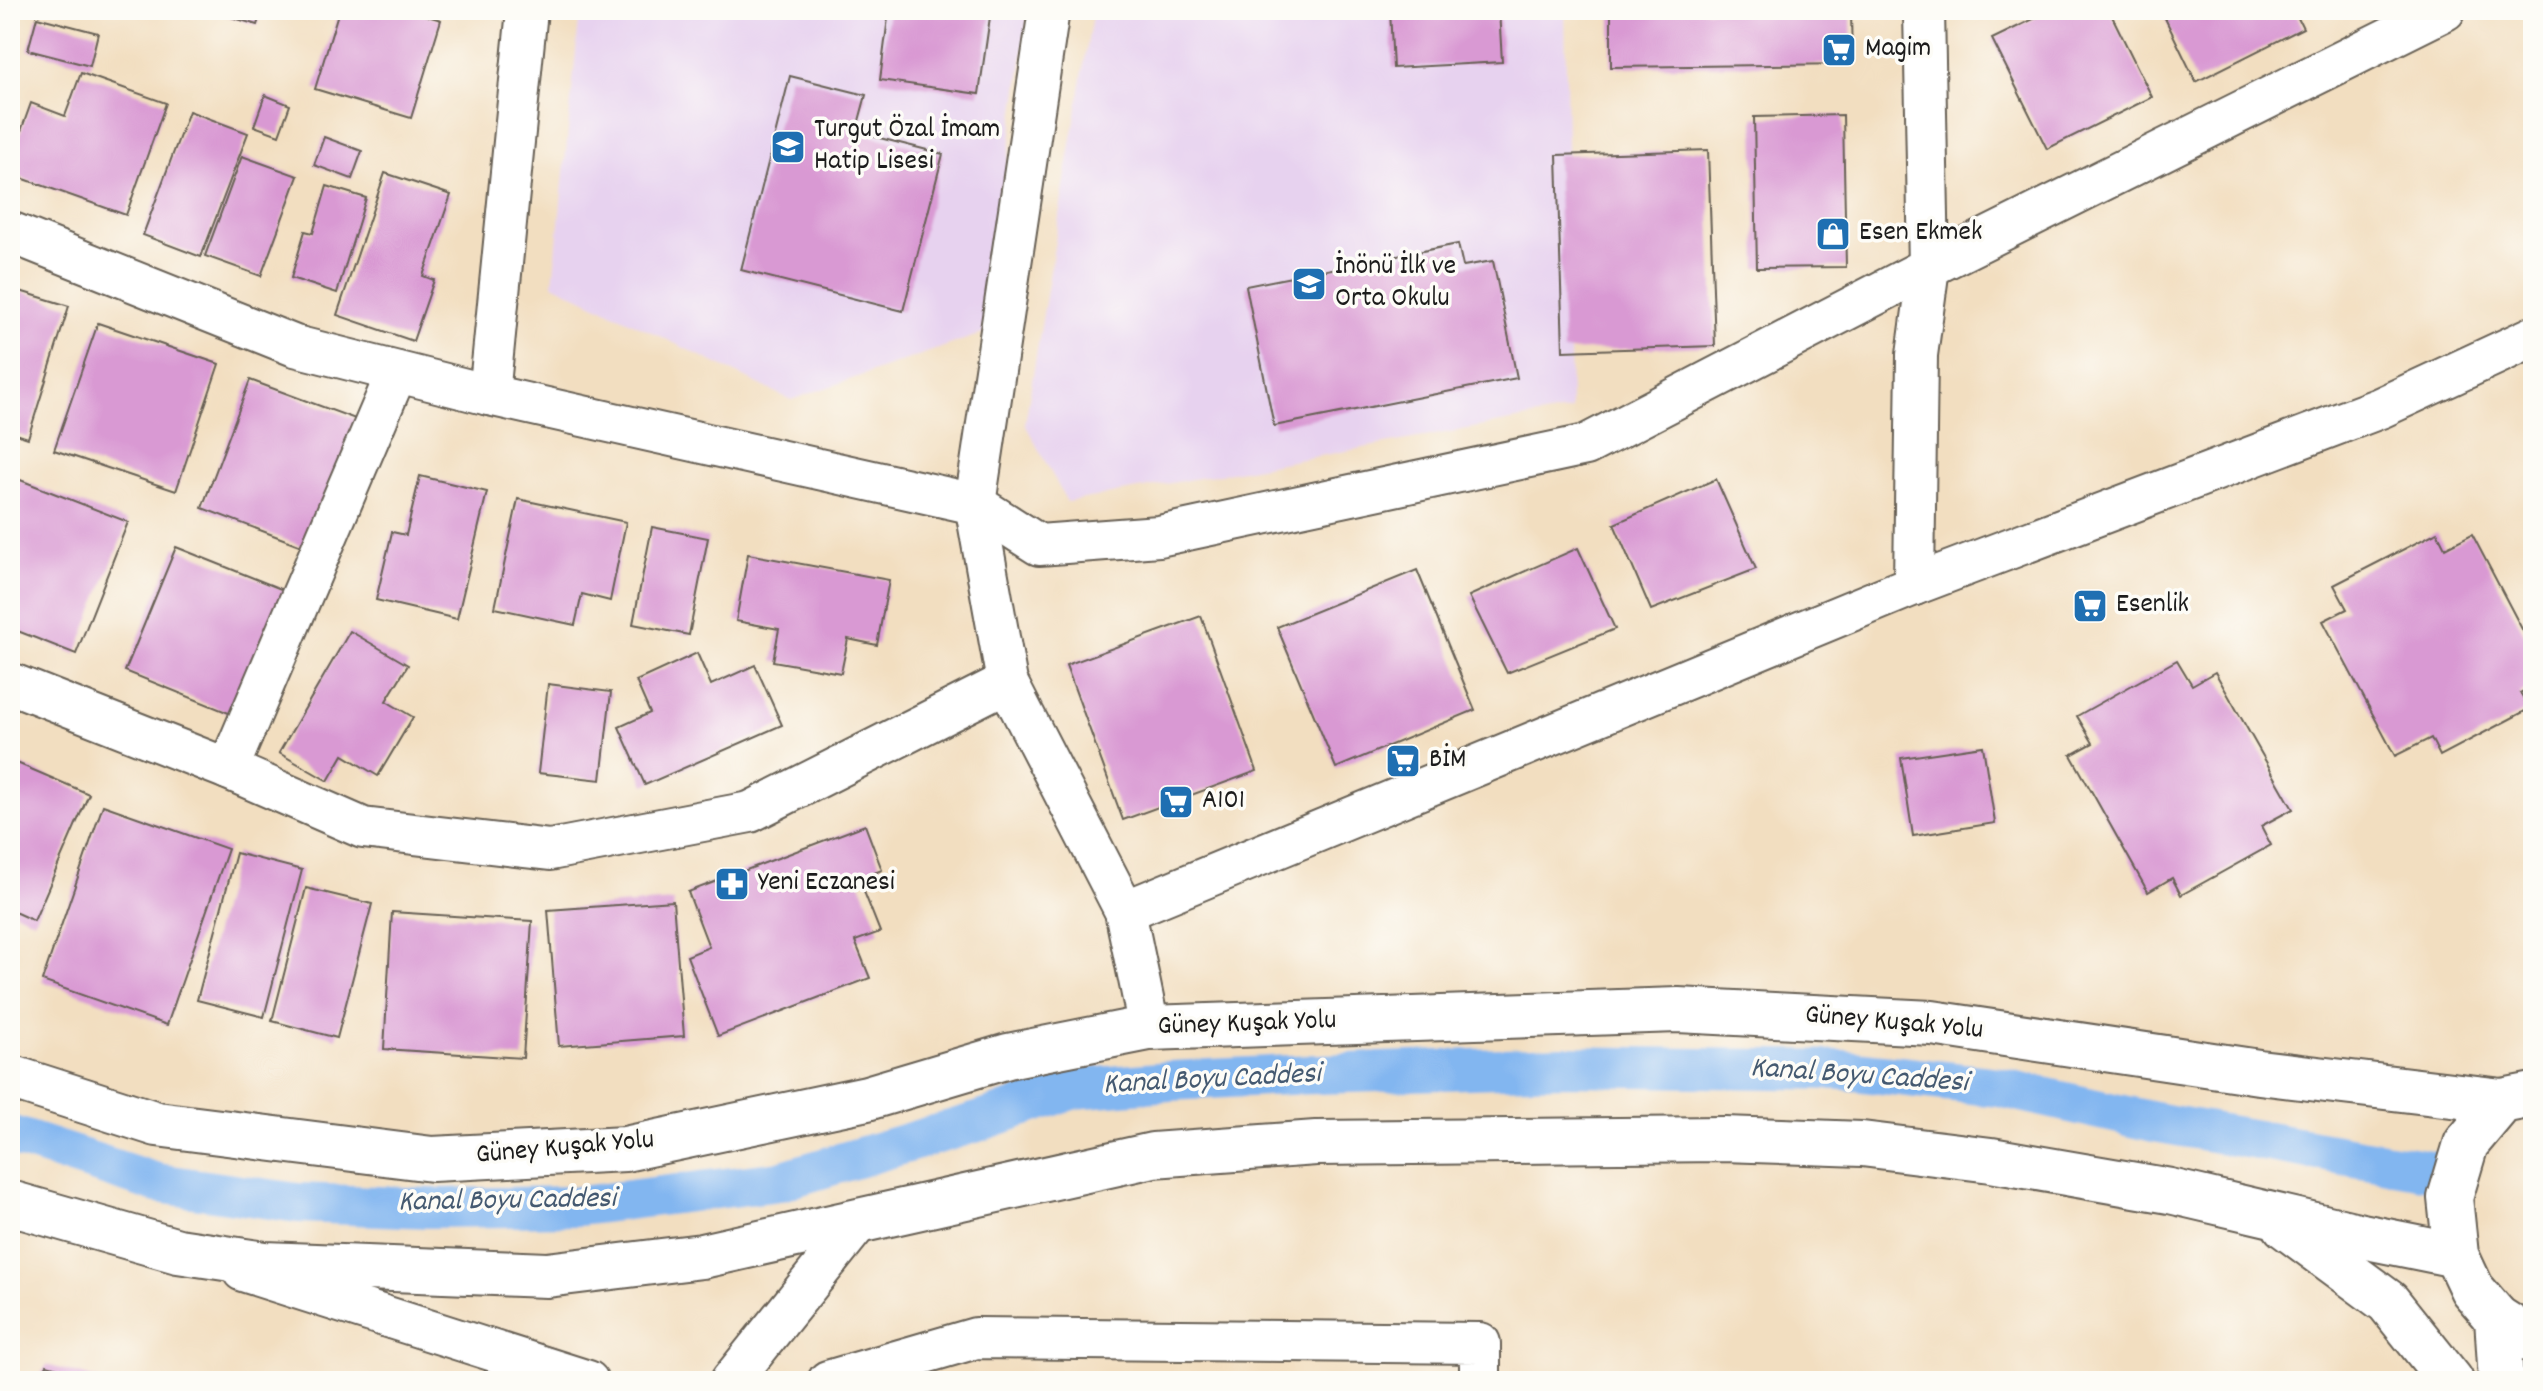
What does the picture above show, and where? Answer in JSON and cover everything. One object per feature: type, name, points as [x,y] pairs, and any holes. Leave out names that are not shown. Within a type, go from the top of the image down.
[{"type":"main road","name":"Güney Kuşak Yolu","points":[[10,1077],[157,1124],[432,1159],[625,1149],[867,1098],[1008,1056],[1149,1028],[1678,1010],[1932,1023],[2259,1072],[2517,1098]]},
{"type":"main road","points":[[2517,1098],[2466,1144],[2450,1198],[2456,1255],[2472,1289],[2497,1318],[2533,1341]]},
{"type":"main road","points":[[10,1203],[178,1251],[265,1264],[547,1275],[702,1256],[1153,1155],[1316,1143],[1724,1139],[1862,1144],[1991,1160],[2170,1191],[2456,1255]]},
{"type":"main road","points":[[2267,1213],[2388,1302],[2451,1381]]},
{"type":"main road","points":[[2497,1318],[2501,1381]]},
{"type":"street","points":[[489,395],[527,10]]},
{"type":"street","points":[[1049,10],[975,504],[1007,682],[1125,911],[1149,1028]]},
{"type":"street","points":[[1914,585],[1917,355],[1929,267],[1924,10]]},
{"type":"street","points":[[10,232],[295,346],[489,395],[975,504],[1039,545],[1159,536],[1586,445],[1929,267],[2445,10]]},
{"type":"street","points":[[1125,911],[1914,585],[2380,408],[2533,337]]},
{"type":"street","points":[[228,769],[397,372]]},
{"type":"street","points":[[10,683],[228,769],[363,828],[550,850],[750,812],[1007,682]]},
{"type":"street","points":[[731,1381],[861,1219]]},
{"type":"street","points":[[178,1251],[588,1381]]},
{"type":"street","points":[[828,1381],[976,1338],[1480,1343],[1480,1381]]},
{"type":"shaded area","name":"Turgut Özal İmam Hatip Lisesi","points":[[580,10],[1029,10],[984,333],[791,400],[553,284]]},
{"type":"shaded area","name":"İnönü İlk ve Orta Okulu","points":[[1093,10],[1565,10],[1571,410],[1067,502],[1025,424]]},
{"type":"building","points":[[218,10],[262,10],[257,25],[218,13]]},
{"type":"building","points":[[339,10],[408,10],[441,20],[411,118],[315,89]]},
{"type":"building","points":[[889,10],[991,10],[979,94],[880,80]]},
{"type":"building","points":[[1390,10],[1499,10],[1502,62],[1393,68]]},
{"type":"building","points":[[1611,10],[1851,10],[1852,64],[1611,67]]},
{"type":"building","points":[[2052,10],[2109,10],[2152,97],[2047,149],[1992,39]]},
{"type":"building","points":[[2161,10],[2294,10],[2303,28],[2196,82]]},
{"type":"building","points":[[37,17],[98,33],[90,66],[28,50]]},
{"type":"building","points":[[81,73],[166,103],[126,215],[10,174],[10,162],[31,103],[65,116]]},
{"type":"building","points":[[790,76],[866,95],[856,132],[943,154],[903,311],[741,270]]},
{"type":"building","points":[[265,95],[290,105],[279,135],[254,126]]},
{"type":"building","points":[[189,111],[248,133],[201,257],[143,235]]},
{"type":"building","points":[[1843,115],[1846,267],[1757,268],[1754,117]]},
{"type":"building","points":[[324,137],[362,151],[352,179],[314,165]]},
{"type":"building","points":[[1708,150],[1715,346],[1563,351],[1557,155]]},
{"type":"building","points":[[242,156],[298,176],[261,276],[205,256]]},
{"type":"building","points":[[385,173],[451,195],[423,276],[434,280],[413,341],[337,315]]},
{"type":"building","points":[[327,186],[366,198],[337,293],[291,278],[305,231],[313,233]]},
{"type":"building","points":[[1458,244],[1463,266],[1493,261],[1517,378],[1274,426],[1246,286]]},
{"type":"building","points":[[10,288],[69,306],[28,438],[10,432]]},
{"type":"building","points":[[98,323],[219,364],[176,491],[54,450]]},
{"type":"building","points":[[250,380],[361,421],[312,550],[202,508]]},
{"type":"building","points":[[10,476],[128,522],[76,654],[10,628]]},
{"type":"building","points":[[420,476],[487,492],[457,619],[376,600],[392,532],[406,535]]},
{"type":"building","points":[[1716,479],[1756,569],[1651,610],[1614,524]]},
{"type":"building","points":[[518,499],[626,522],[610,601],[582,594],[575,625],[495,608]]},
{"type":"building","points":[[652,527],[708,538],[689,635],[633,624]]},
{"type":"building","points":[[2437,532],[2445,548],[2472,534],[2533,650],[2533,686],[2520,693],[2529,709],[2440,756],[2431,738],[2395,756],[2323,621],[2347,609],[2334,585]]},
{"type":"building","points":[[176,547],[286,591],[236,716],[125,671]]},
{"type":"building","points":[[1578,548],[1615,629],[1507,673],[1469,596]]},
{"type":"building","points":[[748,554],[889,580],[877,645],[848,639],[841,673],[773,661],[779,629],[736,621]]},
{"type":"building","points":[[1417,570],[1475,710],[1336,768],[1277,627]]},
{"type":"building","points":[[1201,616],[1257,771],[1123,820],[1066,665]]},
{"type":"building","points":[[350,631],[408,665],[386,701],[413,717],[378,776],[343,755],[328,781],[279,753]]},
{"type":"building","points":[[697,653],[711,685],[755,665],[782,725],[645,785],[619,727],[650,713],[636,681]]},
{"type":"building","points":[[2177,660],[2192,685],[2215,672],[2293,809],[2261,826],[2271,845],[2181,895],[2172,878],[2148,892],[2071,755],[2093,743],[2077,716]]},
{"type":"building","points":[[548,684],[611,692],[601,780],[538,773]]},
{"type":"building","points":[[1983,746],[1995,823],[1913,836],[1901,758]]},
{"type":"building","points":[[10,760],[89,794],[34,921],[10,910]]},
{"type":"building","points":[[103,805],[228,849],[167,1025],[42,981]]},
{"type":"building","points":[[865,825],[882,870],[859,879],[880,932],[855,941],[870,978],[718,1036],[687,956],[709,947],[688,892]]},
{"type":"building","points":[[236,853],[302,870],[264,1017],[197,1000]]},
{"type":"building","points":[[306,888],[372,904],[337,1038],[272,1021]]},
{"type":"building","points":[[673,901],[684,1036],[559,1046],[548,910]]},
{"type":"building","points":[[392,912],[532,921],[523,1058],[384,1049]]},
{"type":"building","points":[[47,1365],[100,1380],[100,1381],[36,1381]]},
{"type":"waterway","name":"Kanal Boyu Caddesi","points":[[10,1135],[157,1183],[298,1203],[430,1208],[580,1206],[780,1181],[981,1121],[1074,1089],[1289,1075],[1563,1066],[1845,1070],[1999,1087],[2154,1122],[2429,1170]]},
{"type":"place","name":"Magim","points":[[1839,50]]},
{"type":"place","name":"Turgut Özal İmam Hatip Lisesi","points":[[788,147]]},
{"type":"place","name":"Esen Ekmek","points":[[1833,234]]},
{"type":"place","name":"İnönü İlk ve Orta Okulu","points":[[1309,284]]},
{"type":"place","name":"Esenlik","points":[[2090,606]]},
{"type":"place","name":"BİM","points":[[1403,761]]},
{"type":"place","name":"A101","points":[[1176,802]]},
{"type":"place","name":"Yeni Eczanesi","points":[[732,884]]}]
